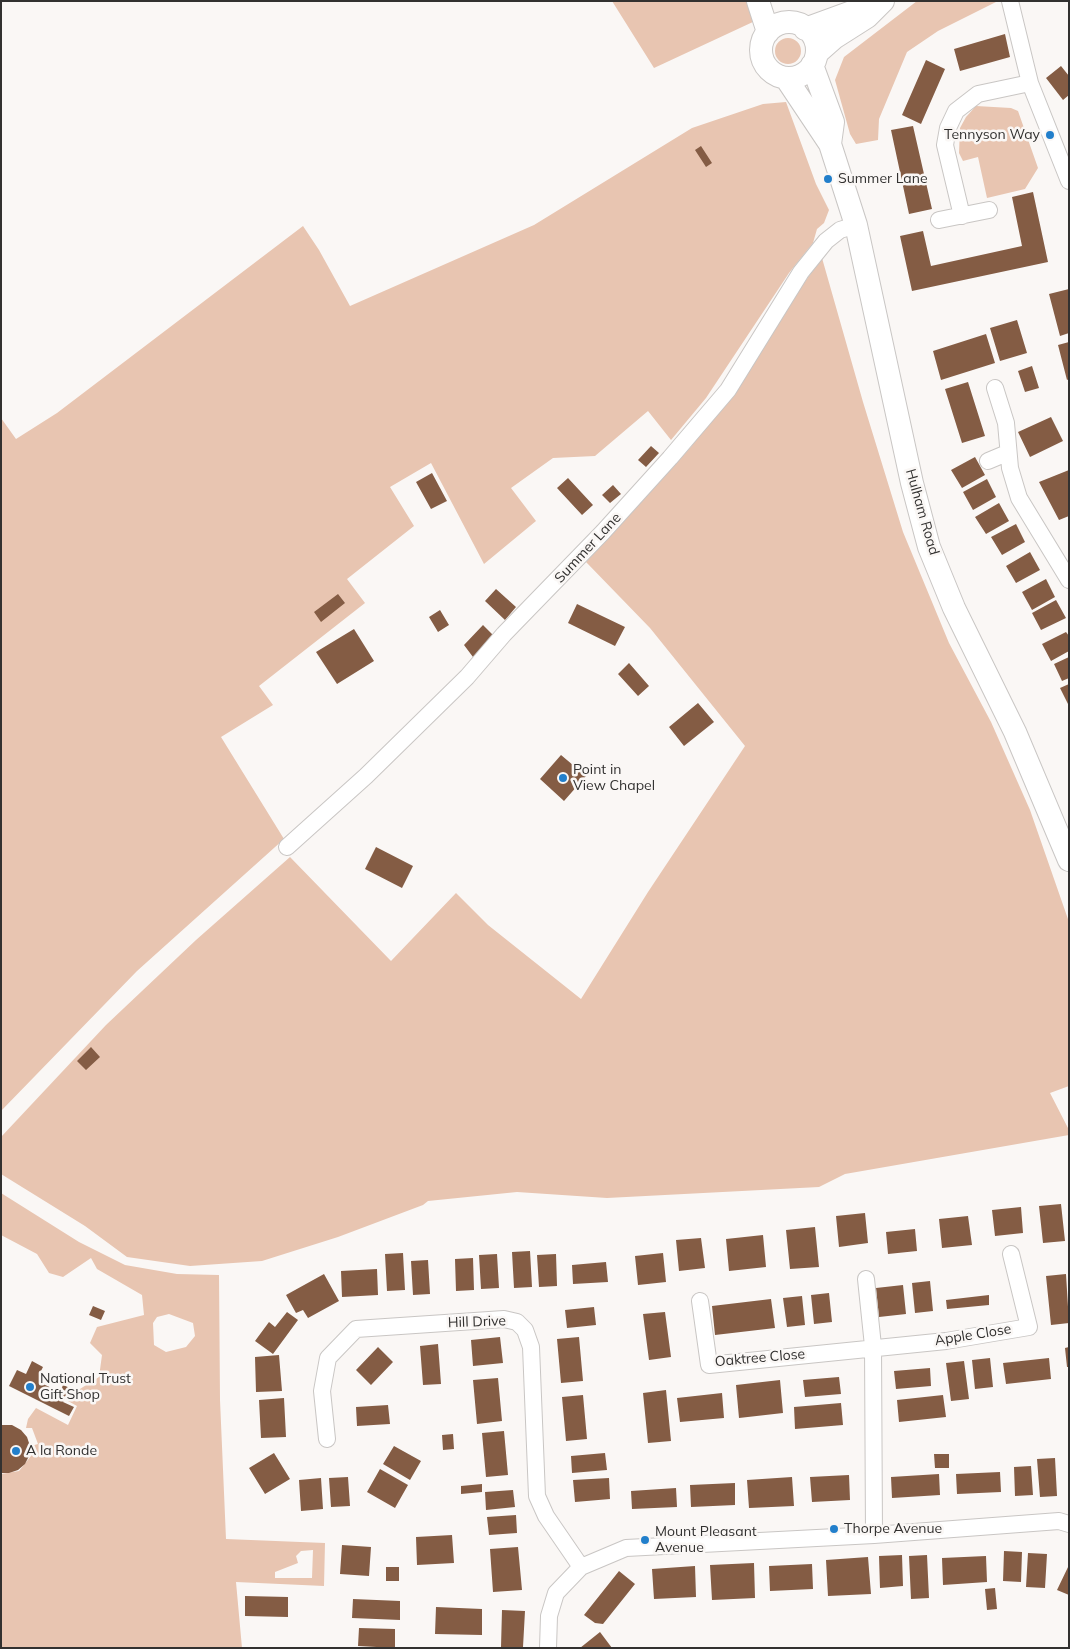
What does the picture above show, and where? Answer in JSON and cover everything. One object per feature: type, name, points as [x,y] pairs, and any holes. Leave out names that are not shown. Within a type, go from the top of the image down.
[{"type":"street","name":"Hulham Road","points":[[758,1],[786,28],[815,42],[814,59],[832,122],[830,144]]},
{"type":"street","name":"Hulham Road","points":[[771,1],[786,28]]},
{"type":"street","points":[[1010,1],[1030,83],[1069,181]]},
{"type":"street","points":[[786,28],[881,3]]},
{"type":"street","points":[[786,78],[795,78],[805,73],[814,59],[834,38],[867,17],[881,3]]},
{"type":"street","name":"Hulham Road","points":[[786,28],[762,42],[761,54],[764,65],[772,73],[786,78],[830,144],[856,225],[912,483],[930,547],[954,608],[1015,732],[1058,830],[1069,860]]},
{"type":"street","points":[[962,216],[945,145],[948,128],[956,111],[978,94],[1030,83]]},
{"type":"street","points":[[939,220],[989,210]]},
{"type":"street","name":"Summer Lane","points":[[287,847],[366,776],[467,677],[504,634],[603,532],[728,390],[801,272],[826,241],[840,230],[856,225]]},
{"type":"street","points":[[995,388],[1006,423],[1008,436],[1007,453],[1019,498],[1069,580]]},
{"type":"street","points":[[988,461],[1007,453]]},
{"type":"street","name":"Apple Close","points":[[874,1346],[946,1340],[1029,1326],[1011,1254]]},
{"type":"street","points":[[866,1279],[874,1346],[874,1535]]},
{"type":"street","name":"Oaktree Close","points":[[700,1301],[709,1365],[874,1346]]},
{"type":"street","name":"Hill Drive","points":[[327,1439],[322,1391],[328,1358],[356,1329],[504,1319],[517,1322],[525,1330],[531,1347],[537,1496],[546,1516],[581,1567]]},
{"type":"street","points":[[548,1648],[549,1616],[556,1593],[581,1567],[626,1548],[874,1535],[1059,1521],[1069,1524]]},
{"type":"shaded area","points":[[612,1],[750,1],[755,21],[654,68]]},
{"type":"shaded area","points":[[917,1],[998,1],[938,31],[907,52],[879,119],[878,140],[856,144],[850,134],[835,80],[844,57]]},
{"type":"shaded area","points":[[788,38],[797,42],[801,51],[797,60],[788,64],[779,60],[775,51],[779,42]]},
{"type":"shaded area","points":[[786,102],[816,184],[829,210],[824,223],[817,229],[813,243],[789,273],[706,398],[671,440],[648,411],[595,456],[553,458],[511,488],[536,521],[484,564],[431,463],[390,487],[414,526],[347,579],[365,603],[259,686],[273,705],[221,737],[284,839],[137,971],[1,1111],[1,418],[16,439],[57,413],[303,226],[319,250],[350,306],[534,225],[692,128],[763,104]]},
{"type":"shaded area","points":[[976,106],[1011,108],[1018,111],[1038,168],[1025,189],[987,198],[978,157],[963,161],[959,153],[960,128],[966,117]]},
{"type":"shaded area","points":[[822,258],[863,402],[903,532],[949,643],[991,722],[1030,810],[1069,922],[1069,1086],[1050,1093],[1069,1130],[1069,1135],[845,1174],[819,1187],[607,1198],[517,1192],[428,1201],[423,1205],[338,1237],[262,1261],[190,1266],[127,1257],[85,1226],[1,1174],[1,1137],[106,1025],[196,940],[290,857],[391,961],[456,893],[488,925],[581,999],[648,892],[745,746],[650,628],[586,562],[690,448],[738,385],[793,298]]},
{"type":"shaded area","points":[[1,1193],[79,1242],[125,1265],[177,1274],[219,1275],[220,1400],[226,1539],[325,1543],[324,1586],[236,1582],[242,1648],[1,1648],[1,1474],[19,1471],[31,1456],[31,1446],[38,1444],[32,1428],[26,1428],[28,1419],[36,1408],[68,1425],[77,1406],[68,1401],[72,1394],[99,1377],[102,1355],[90,1343],[97,1327],[144,1315],[142,1295],[97,1269],[91,1258],[63,1277],[49,1273],[37,1254],[1,1235]],"holes":[[[169,1314],[193,1323],[195,1336],[186,1347],[166,1352],[154,1345],[153,1323],[157,1317]],[[313,1550],[312,1578],[275,1578],[275,1572],[298,1563],[296,1556],[301,1551]]]},
{"type":"building","points":[[1005,34],[1010,57],[960,71],[954,49]]},
{"type":"building","points":[[926,60],[945,69],[921,124],[902,115]]},
{"type":"building","points":[[1061,66],[1069,76],[1069,95],[1063,100],[1046,78]]},
{"type":"building","points":[[913,126],[932,209],[909,214],[891,130]]},
{"type":"building","points":[[701,146],[712,163],[706,167],[695,150]]},
{"type":"building","points":[[1033,192],[1048,262],[912,291],[900,236],[923,231],[931,266],[1022,246],[1012,197]]},
{"type":"building","points":[[1069,289],[1069,333],[1060,336],[1049,294]]},
{"type":"building","points":[[1017,320],[1027,353],[1000,361],[990,328]]},
{"type":"building","points":[[986,334],[995,363],[941,380],[933,351]]},
{"type":"building","points":[[1069,342],[1069,379],[1067,380],[1058,345]]},
{"type":"building","points":[[1032,366],[1039,388],[1025,392],[1018,371]]},
{"type":"building","points":[[968,382],[985,436],[962,443],[945,389]]},
{"type":"building","points":[[1051,417],[1063,441],[1030,457],[1018,432]]},
{"type":"building","points":[[651,446],[659,453],[646,467],[638,460]]},
{"type":"building","points":[[975,457],[985,475],[962,488],[951,470]]},
{"type":"building","points":[[1069,470],[1069,516],[1059,520],[1039,482]]},
{"type":"building","points":[[432,473],[447,501],[431,509],[416,482]]},
{"type":"building","points":[[568,478],[593,505],[582,515],[557,488]]},
{"type":"building","points":[[987,479],[996,497],[973,510],[963,492]]},
{"type":"building","points":[[613,485],[621,494],[610,503],[602,495]]},
{"type":"building","points":[[999,503],[1009,521],[986,534],[975,517]]},
{"type":"building","points":[[1016,524],[1025,542],[1002,555],[991,537]]},
{"type":"building","points":[[1030,552],[1040,570],[1016,583],[1006,566]]},
{"type":"building","points":[[1046,579],[1055,597],[1032,610],[1022,592]]},
{"type":"building","points":[[496,589],[516,607],[505,620],[485,601]]},
{"type":"building","points":[[338,594],[345,603],[321,622],[314,612]]},
{"type":"building","points":[[1056,600],[1066,618],[1041,630],[1032,613]]},
{"type":"building","points":[[577,604],[625,627],[615,646],[568,623]]},
{"type":"building","points":[[440,610],[449,625],[438,632],[429,617]]},
{"type":"building","points":[[483,625],[493,635],[473,657],[464,645]]},
{"type":"building","points":[[354,629],[374,661],[337,684],[316,652]]},
{"type":"building","points":[[1066,632],[1069,636],[1069,651],[1051,661],[1042,644]]},
{"type":"building","points":[[1069,657],[1069,678],[1062,681],[1054,664]]},
{"type":"building","points":[[629,663],[649,686],[638,696],[618,674]]},
{"type":"building","points":[[1069,684],[1069,706],[1060,688]]},
{"type":"building","points":[[698,703],[714,722],[684,746],[669,727]]},
{"type":"building","name":"Point in View Chapel","points":[[561,755],[586,776],[564,801],[540,779]]},
{"type":"building","points":[[376,847],[413,866],[402,888],[365,869]]},
{"type":"building","points":[[91,1047],[100,1057],[86,1070],[77,1061]]},
{"type":"building","points":[[1061,1204],[1065,1241],[1043,1243],[1039,1206]]},
{"type":"building","points":[[1021,1207],[1023,1233],[995,1236],[992,1210]]},
{"type":"building","points":[[865,1213],[868,1243],[839,1247],[836,1216]]},
{"type":"building","points":[[968,1216],[972,1245],[942,1248],[939,1219]]},
{"type":"building","points":[[815,1227],[819,1267],[790,1269],[786,1230]]},
{"type":"building","points":[[915,1229],[917,1251],[888,1254],[886,1232]]},
{"type":"building","points":[[763,1235],[766,1267],[729,1271],[726,1239]]},
{"type":"building","points":[[701,1238],[705,1268],[679,1271],[676,1240]]},
{"type":"building","points":[[530,1251],[532,1287],[514,1288],[512,1252]]},
{"type":"building","points":[[403,1253],[405,1290],[387,1291],[385,1254]]},
{"type":"building","points":[[663,1253],[666,1282],[638,1285],[635,1256]]},
{"type":"building","points":[[497,1254],[499,1288],[481,1289],[479,1255]]},
{"type":"building","points":[[556,1254],[557,1286],[539,1287],[537,1255]]},
{"type":"building","points":[[473,1258],[474,1290],[456,1291],[455,1259]]},
{"type":"building","points":[[428,1260],[430,1294],[413,1295],[411,1261]]},
{"type":"building","points":[[606,1262],[608,1282],[573,1284],[572,1265]]},
{"type":"building","points":[[377,1269],[378,1295],[342,1297],[341,1271]]},
{"type":"building","points":[[324,1274],[339,1301],[308,1318],[303,1310],[296,1313],[286,1295]]},
{"type":"building","points":[[1066,1274],[1069,1323],[1051,1325],[1046,1276]]},
{"type":"building","points":[[930,1281],[933,1311],[915,1313],[912,1283]]},
{"type":"building","points":[[903,1285],[906,1314],[879,1317],[876,1288]]},
{"type":"building","points":[[829,1293],[832,1322],[814,1324],[811,1295]]},
{"type":"building","points":[[989,1295],[989,1305],[947,1309],[946,1300]]},
{"type":"building","points":[[802,1296],[805,1325],[787,1327],[783,1298]]},
{"type":"building","points":[[771,1299],[775,1328],[715,1335],[712,1306]]},
{"type":"building","points":[[93,1306],[105,1311],[101,1320],[89,1315]]},
{"type":"building","points":[[594,1307],[596,1325],[567,1328],[565,1310]]},
{"type":"building","points":[[287,1312],[298,1320],[273,1354],[255,1341],[269,1322],[275,1327]]},
{"type":"building","points":[[665,1312],[671,1357],[649,1360],[643,1314]]},
{"type":"building","points":[[500,1337],[503,1363],[473,1366],[471,1340]]},
{"type":"building","points":[[579,1337],[583,1381],[561,1383],[557,1339]]},
{"type":"building","points":[[438,1344],[441,1384],[423,1385],[420,1346]]},
{"type":"building","points":[[378,1347],[393,1362],[371,1385],[356,1370]]},
{"type":"building","points":[[1069,1347],[1069,1367],[1067,1367],[1065,1348]]},
{"type":"building","points":[[279,1355],[282,1391],[256,1392],[255,1357]]},
{"type":"building","points":[[990,1358],[993,1387],[975,1389],[972,1360]]},
{"type":"building","points":[[1049,1358],[1051,1379],[1006,1384],[1003,1363]]},
{"type":"building","points":[[32,1361],[43,1367],[39,1375],[44,1377],[41,1383],[60,1392],[63,1385],[70,1388],[63,1402],[74,1407],[69,1416],[9,1386],[17,1370],[26,1374]]},
{"type":"building","points":[[964,1361],[969,1399],[951,1401],[946,1363]]},
{"type":"building","points":[[930,1368],[931,1386],[896,1389],[894,1371]]},
{"type":"building","points":[[839,1377],[841,1394],[805,1397],[803,1380]]},
{"type":"building","points":[[498,1378],[502,1421],[477,1424],[473,1380]]},
{"type":"building","points":[[780,1380],[783,1413],[739,1418],[736,1385]]},
{"type":"building","points":[[666,1390],[671,1441],[648,1443],[643,1393]]},
{"type":"building","points":[[722,1393],[724,1418],[680,1422],[677,1398]]},
{"type":"building","points":[[583,1395],[587,1439],[566,1441],[562,1397]]},
{"type":"building","points":[[943,1395],[946,1417],[899,1422],[897,1400]]},
{"type":"building","points":[[284,1398],[286,1437],[261,1438],[259,1400]]},
{"type":"building","points":[[841,1403],[843,1425],[795,1429],[794,1407]]},
{"type":"building","points":[[388,1405],[390,1424],[357,1426],[356,1407]]},
{"type":"building","name":"A la Ronde","points":[[1,1425],[12,1425],[21,1430],[27,1437],[30,1446],[29,1456],[25,1464],[18,1470],[9,1473],[1,1473]]},
{"type":"building","points":[[504,1431],[508,1475],[486,1477],[482,1433]]},
{"type":"building","points":[[453,1434],[454,1449],[443,1450],[442,1435]]},
{"type":"building","points":[[394,1446],[421,1461],[410,1480],[383,1464]]},
{"type":"building","points":[[274,1453],[290,1479],[265,1494],[249,1468]]},
{"type":"building","points":[[605,1453],[607,1470],[572,1473],[571,1456]]},
{"type":"building","points":[[934,1454],[949,1454],[949,1468],[935,1468]]},
{"type":"building","points":[[1055,1458],[1057,1496],[1040,1497],[1037,1459]]},
{"type":"building","points":[[1031,1466],[1033,1495],[1015,1496],[1014,1467]]},
{"type":"building","points":[[380,1469],[408,1485],[395,1508],[367,1492]]},
{"type":"building","points":[[1000,1472],[1001,1492],[957,1494],[956,1474]]},
{"type":"building","points":[[939,1474],[940,1495],[892,1498],[891,1477]]},
{"type":"building","points":[[849,1475],[850,1500],[812,1502],[810,1477]]},
{"type":"building","points":[[348,1477],[350,1506],[331,1507],[329,1478]]},
{"type":"building","points":[[792,1477],[794,1506],[749,1508],[747,1480]]},
{"type":"building","points":[[321,1478],[323,1509],[301,1511],[299,1480]]},
{"type":"building","points":[[609,1478],[610,1499],[575,1502],[573,1480]]},
{"type":"building","points":[[735,1483],[735,1505],[691,1507],[690,1485]]},
{"type":"building","points":[[482,1484],[482,1492],[461,1494],[461,1486]]},
{"type":"building","points":[[676,1488],[677,1507],[632,1509],[631,1491]]},
{"type":"building","points":[[513,1490],[515,1507],[486,1510],[485,1492]]},
{"type":"building","points":[[516,1515],[517,1533],[489,1535],[487,1517]]},
{"type":"building","points":[[452,1535],[454,1563],[417,1565],[416,1537]]},
{"type":"building","points":[[342,1545],[371,1547],[369,1576],[340,1574]]},
{"type":"building","points":[[518,1547],[522,1590],[493,1592],[490,1549]]},
{"type":"building","points":[[1004,1551],[1022,1552],[1021,1582],[1003,1581]]},
{"type":"building","points":[[1028,1553],[1047,1554],[1045,1588],[1026,1587]]},
{"type":"building","points":[[902,1555],[903,1586],[880,1588],[879,1556]]},
{"type":"building","points":[[927,1555],[929,1598],[911,1599],[909,1556]]},
{"type":"building","points":[[986,1556],[987,1582],[943,1585],[942,1558]]},
{"type":"building","points":[[868,1557],[871,1594],[828,1596],[826,1560]]},
{"type":"building","points":[[754,1563],[755,1598],[712,1600],[710,1565]]},
{"type":"building","points":[[812,1564],[813,1589],[770,1591],[769,1566]]},
{"type":"building","points":[[1069,1565],[1069,1595],[1057,1590]]},
{"type":"building","points":[[695,1566],[696,1597],[654,1599],[652,1569]]},
{"type":"building","points":[[386,1567],[399,1567],[399,1581],[386,1581]]},
{"type":"building","points":[[619,1571],[635,1584],[603,1624],[595,1623],[584,1615]]},
{"type":"building","points":[[995,1588],[997,1609],[987,1610],[985,1589]]},
{"type":"building","points":[[245,1596],[288,1597],[288,1617],[245,1616]]},
{"type":"building","points":[[353,1599],[400,1601],[400,1620],[352,1618]]},
{"type":"building","points":[[436,1607],[482,1609],[482,1635],[435,1634]]},
{"type":"building","points":[[502,1610],[525,1611],[523,1647],[501,1647]]},
{"type":"building","points":[[359,1628],[395,1629],[395,1648],[358,1646]]},
{"type":"building","points":[[600,1632],[612,1648],[580,1648]]},
{"type":"place","name":"Tennyson Way","points":[[1050,135]]},
{"type":"place","name":"Summer Lane","points":[[828,179]]},
{"type":"place","name":"Point in View Chapel","points":[[563,778]]},
{"type":"place","name":"National Trust Gift Shop","points":[[30,1387]]},
{"type":"place","name":"A la Ronde","points":[[16,1451]]},
{"type":"place","name":"Thorpe Avenue","points":[[834,1529]]},
{"type":"place","name":"Mount Pleasant Avenue","points":[[645,1540]]}]
